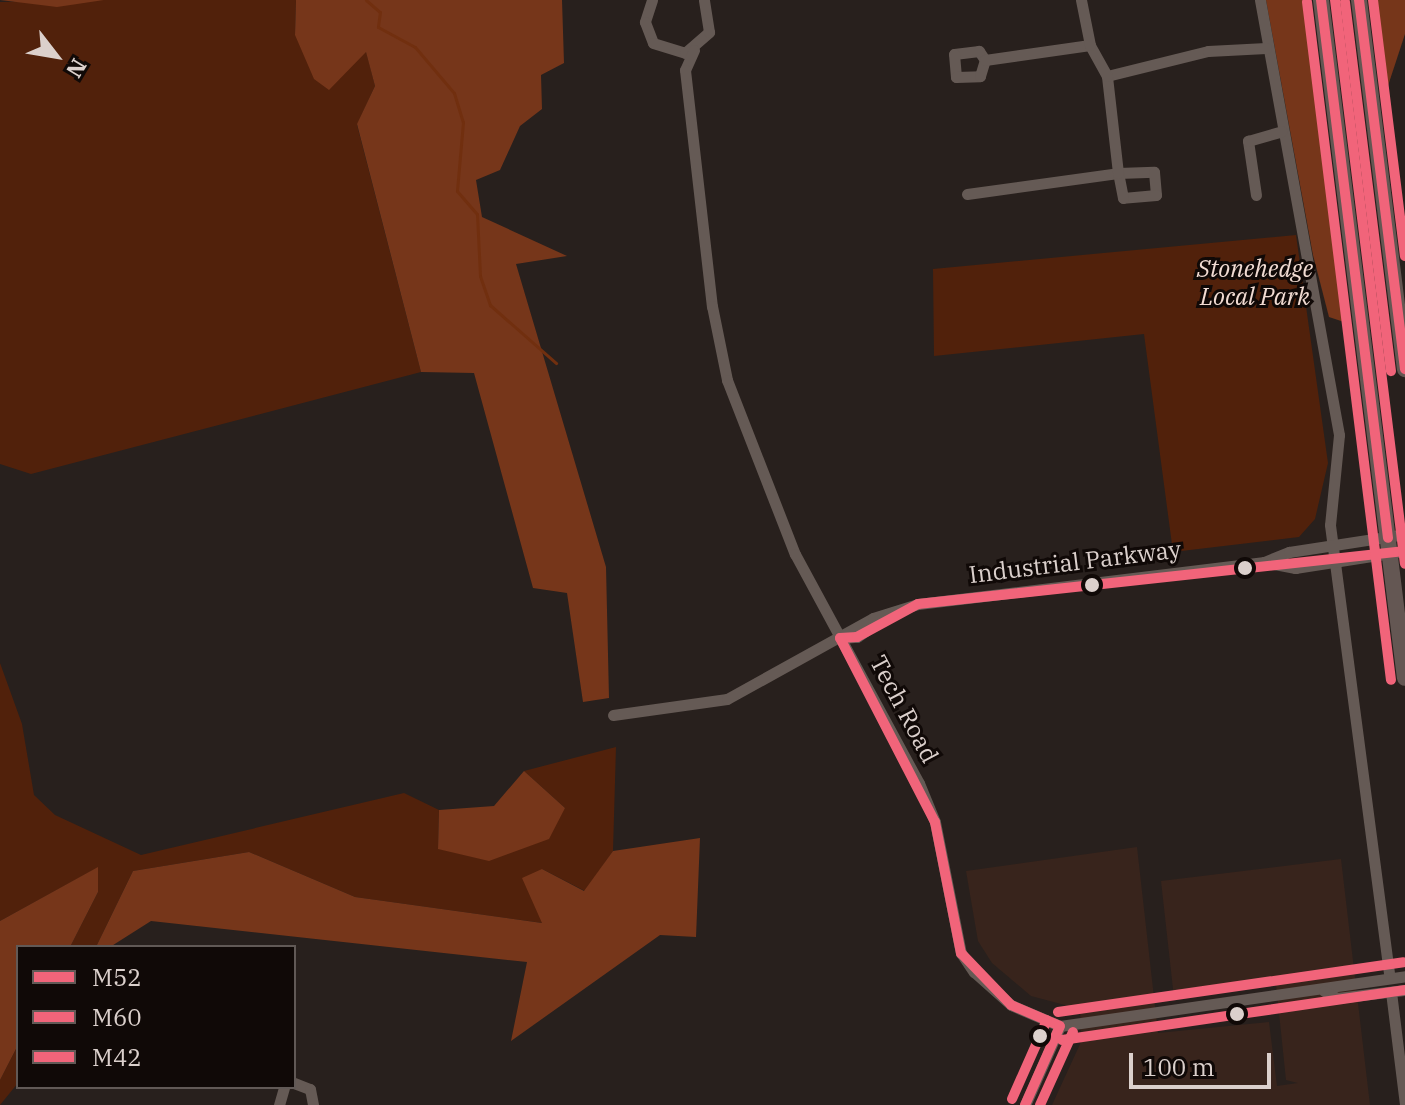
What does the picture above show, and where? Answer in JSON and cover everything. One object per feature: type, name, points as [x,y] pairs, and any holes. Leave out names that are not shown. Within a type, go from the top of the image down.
[{"type":"highway","points":[[1321,0],[1397,545],[1405,678]]},
{"type":"highway","points":[[1359,0],[1405,369]]},
{"type":"street","points":[[652,0],[645,28],[685,70],[694,50],[709,32],[704,0]]},
{"type":"street","points":[[967,194],[1118,173],[1107,76],[1090,45],[1081,0]]},
{"type":"street","points":[[1260,0],[1266,48],[1338,422],[1330,502],[1390,978]]},
{"type":"street","points":[[985,60],[1090,45]]},
{"type":"street","points":[[1107,76],[1208,51],[1266,48]]},
{"type":"street","points":[[668,53],[694,50]]},
{"type":"street","name":"Tech Road","points":[[685,70],[712,306],[727,380],[773,506],[935,822],[961,953],[1011,1005],[1060,1026]]},
{"type":"street","points":[[1256,195],[1248,141],[1282,131]]},
{"type":"street","name":"Industrial Parkway","points":[[613,715],[727,699],[840,638],[865,633],[893,612],[1264,562],[1337,545],[1397,545]]},
{"type":"street","name":"Industrial Parkway","points":[[1264,562],[1337,563],[1397,545]]},
{"type":"street","points":[[1025,1105],[1060,1026],[1324,991],[1405,976]]},
{"type":"street","points":[[1324,991],[1337,998],[1405,990]]},
{"type":"street","points":[[1391,992],[1405,1105]]},
{"type":"street","points":[[296,1084],[310,1089],[313,1105]]},
{"type":"shaded area","points":[[0,0],[104,0],[57,7]]},
{"type":"shaded area","points":[[296,0],[562,0],[564,63],[541,75],[542,109],[520,126],[500,170],[476,180],[482,217],[567,256],[516,264],[606,567],[609,698],[583,702],[567,593],[533,588],[474,373],[421,372],[357,124],[375,86],[366,52],[329,90],[314,79],[295,35]]},
{"type":"shaded area","points":[[1266,0],[1305,0],[1344,322],[1329,317],[1313,255]]},
{"type":"shaded area","points":[[1369,0],[1405,0],[1405,34],[1382,104]]},
{"type":"shaded area","points":[[524,771],[565,808],[549,839],[489,861],[438,849],[439,810],[494,806]]},
{"type":"shaded area","points":[[700,838],[696,937],[660,935],[511,1041],[527,962],[151,921],[113,945],[97,945],[133,871],[249,852],[355,897],[542,923],[522,878],[542,869],[584,891],[613,851]]},
{"type":"shaded area","points":[[1137,847],[1158,1033],[1269,1022],[1277,1086],[1298,1083],[1286,1080],[1276,984],[1174,998],[1161,881],[1341,859],[1370,1105],[1052,1105],[1081,1042],[1080,1009],[1031,996],[992,963],[978,941],[966,871]]},
{"type":"shaded area","points":[[98,867],[98,892],[71,945],[16,945],[16,1049],[0,1080],[0,921]]},
{"type":"green space","points":[[296,0],[295,35],[366,51],[375,86],[357,125],[421,372],[31,474],[0,464],[0,2]]},
{"type":"green space","name":"Stonehedge Local Park","points":[[1296,235],[1328,463],[1315,519],[1299,537],[1173,552],[1144,334],[934,356],[933,269]]},
{"type":"green space","points":[[0,663],[22,724],[34,795],[55,815],[141,855],[404,793],[439,810],[438,849],[565,808],[524,771],[616,747],[613,851],[585,891],[542,869],[543,923],[355,897],[249,852],[133,871],[97,945],[71,945],[98,892],[97,868],[0,921]]},
{"type":"green space","points":[[16,1049],[16,1085],[0,1105],[0,1080]]},
{"type":"waterway","points":[[366,0],[380,12],[378,27],[415,47],[454,93],[463,122],[457,191],[477,214],[480,276],[490,305],[556,363]]},
{"type":"transit line","name":"M52","points":[[1321,0],[1388,538]]},
{"type":"transit line","name":"M42","points":[[1335,0],[1405,564]]},
{"type":"transit line","name":"M52","points":[[1359,0],[1405,369]]},
{"type":"transit line","name":"M42","points":[[1373,0],[1405,256]]},
{"type":"transit line","name":"M60","points":[[1307,2],[1391,680]]},
{"type":"transit line","name":"M60","points":[[1345,2],[1391,371]]},
{"type":"transit line","name":"M52","points":[[840,638],[857,637],[918,604],[1405,551]]},
{"type":"transit line","name":"M52","points":[[840,638],[935,822],[961,953],[1011,1005],[1060,1026]]},
{"type":"transit line","name":"M42","points":[[1058,1012],[1403,962]]},
{"type":"transit line","name":"M60","points":[[1062,1040],[1405,990]]},
{"type":"transit line","name":"M42","points":[[1012,1099],[1047,1020]]},
{"type":"transit line","name":"M52","points":[[1025,1105],[1060,1026]]},
{"type":"transit line","name":"M60","points":[[1040,1105],[1073,1032]]}]
